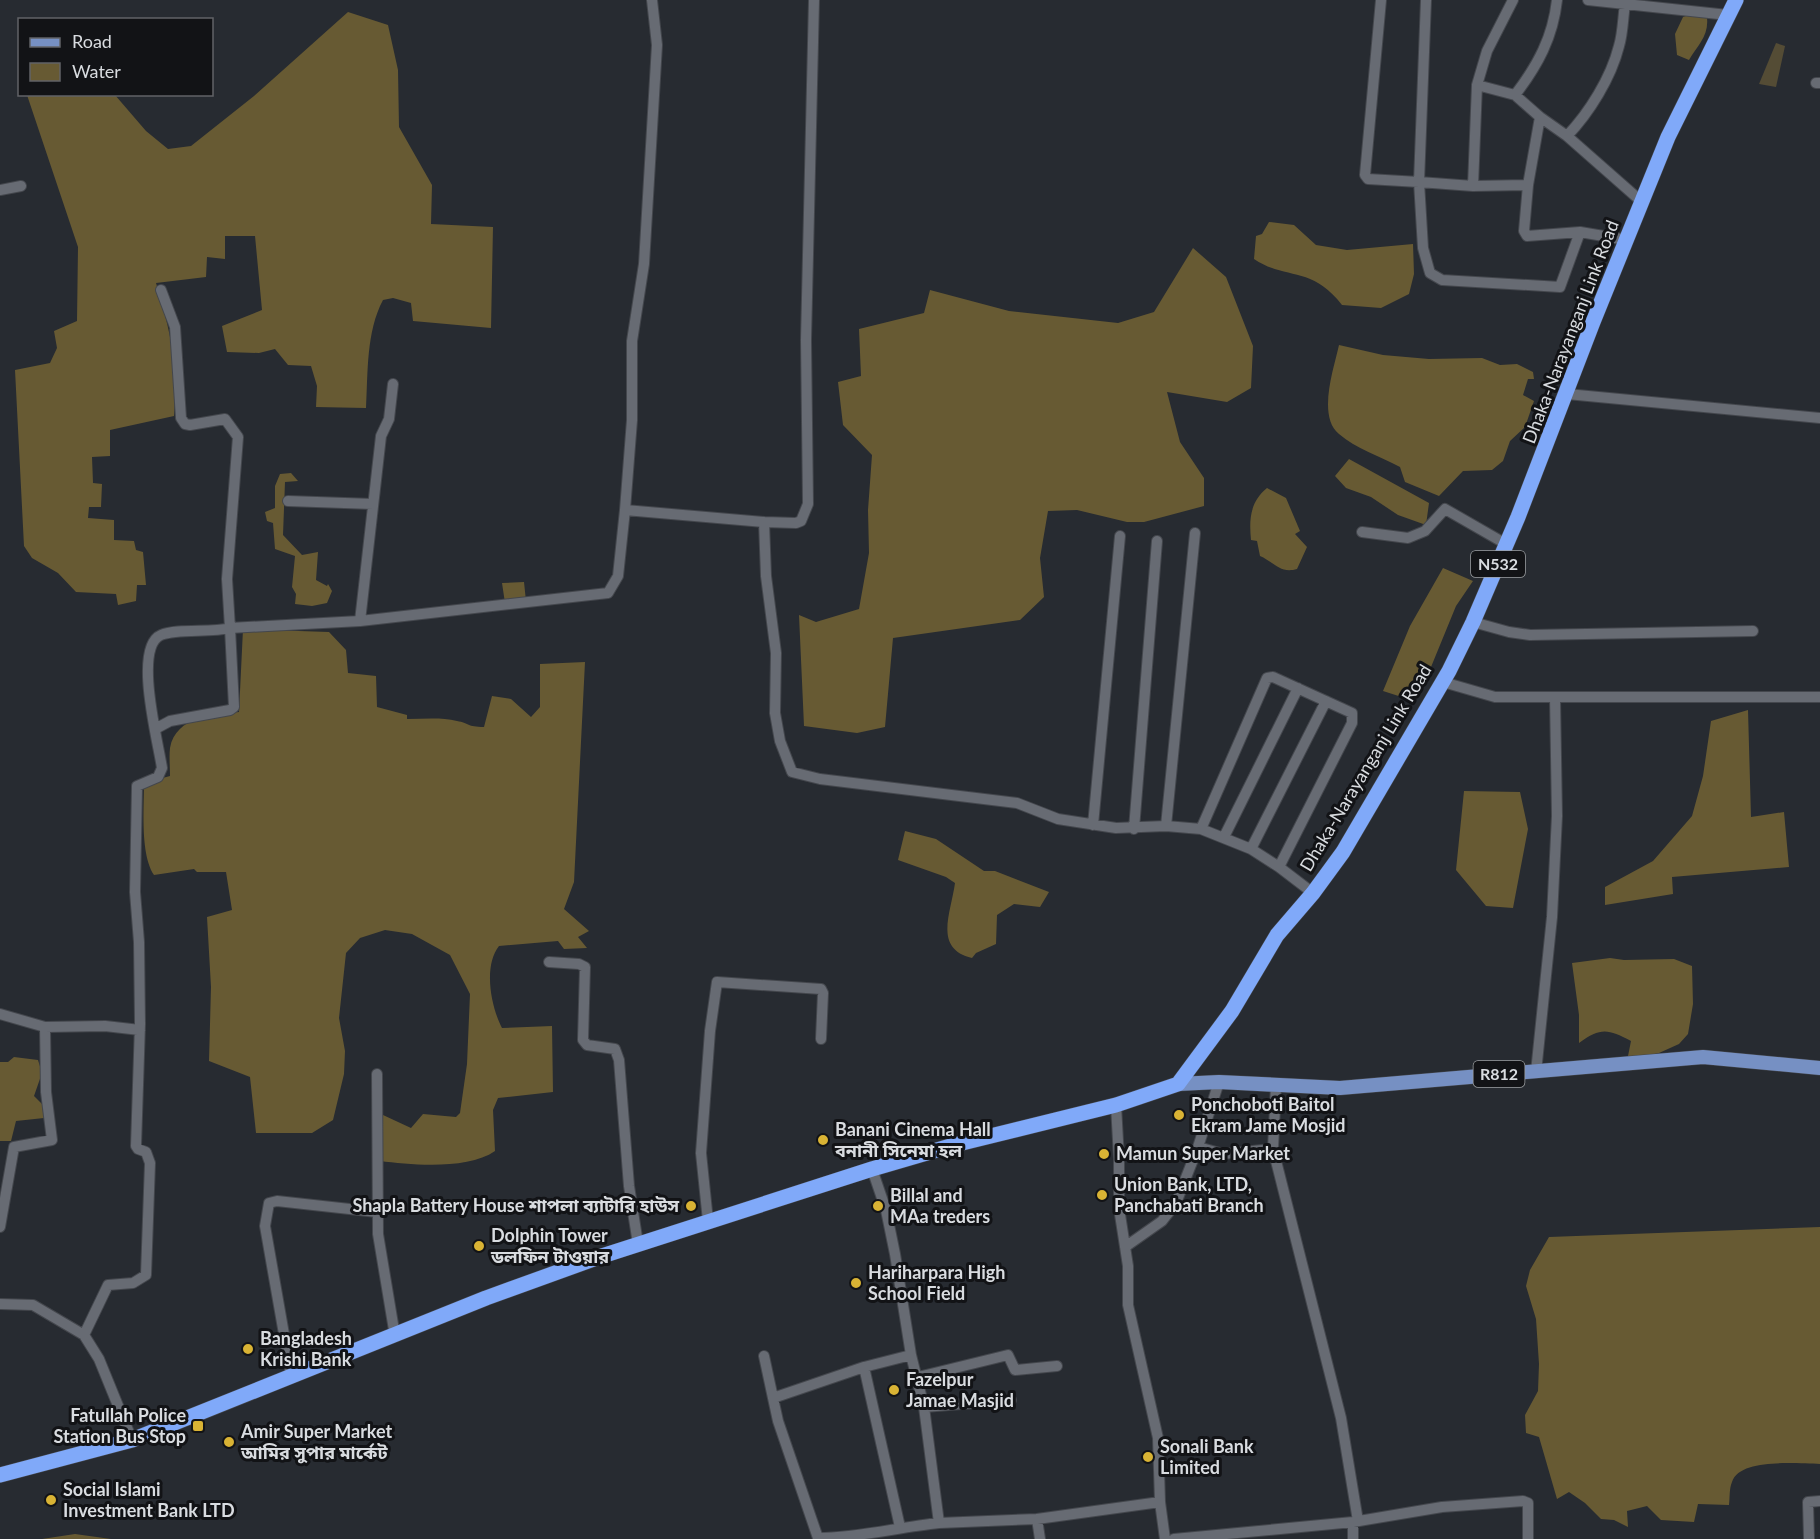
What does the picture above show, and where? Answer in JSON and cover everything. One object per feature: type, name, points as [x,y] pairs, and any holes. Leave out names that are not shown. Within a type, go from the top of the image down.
[{"type":"highway","name":"Dhaka-Narayanganj Link Road","points":[[1178,1084],[1232,1011],[1277,935],[1313,893],[1343,852],[1443,682],[1473,622],[1506,544],[1668,137],[1736,0]]},
{"type":"highway","points":[[0,1475],[132,1440],[291,1374],[395,1336],[545,1276],[638,1244],[872,1169],[954,1145],[1116,1105],[1178,1084]]},
{"type":"main road","name":"R812","points":[[1178,1084],[1219,1083],[1340,1088],[1703,1057],[1820,1068]]},
{"type":"street","points":[[84,1335],[108,1285],[134,1283],[146,1275],[150,1162],[146,1152],[136,1146],[140,942],[135,892],[135,792],[141,782],[158,777],[162,768],[147,684],[149,648],[153,639],[163,634],[360,621],[608,593],[618,576],[632,420],[632,342],[644,264],[657,57],[652,0]]},
{"type":"street","points":[[625,510],[796,523],[801,521],[808,504],[806,340],[814,0]]},
{"type":"street","points":[[1381,0],[1365,175],[1368,179],[1472,186],[1528,185]]},
{"type":"street","points":[[1426,0],[1424,259],[1430,273],[1442,280],[1560,287],[1581,232]]},
{"type":"street","points":[[1472,186],[1477,86],[1487,51],[1513,0]]},
{"type":"street","points":[[1515,95],[1545,50],[1555,18],[1557,0]]},
{"type":"street","points":[[1588,0],[1728,15]]},
{"type":"street","points":[[1567,136],[1582,120],[1608,74],[1619,46],[1625,4]]},
{"type":"street","points":[[1477,86],[1515,95],[1567,136],[1642,202]]},
{"type":"street","points":[[1540,117],[1528,185],[1525,234],[1581,232],[1627,240]]},
{"type":"street","points":[[0,190],[21,186]]},
{"type":"street","points":[[156,728],[170,722],[230,710],[234,707],[227,579],[238,436],[225,419],[184,424],[181,418],[175,327],[161,290]]},
{"type":"street","points":[[360,621],[381,436],[389,419],[393,384]]},
{"type":"street","points":[[1567,394],[1820,418]]},
{"type":"street","points":[[288,501],[373,504]]},
{"type":"street","points":[[1362,532],[1408,538],[1425,531],[1445,508],[1506,544]]},
{"type":"street","points":[[764,522],[766,576],[776,653],[775,713],[780,741],[792,772],[820,779],[1017,804],[1058,819],[1093,825],[1134,829],[1166,826],[1201,829],[1251,849],[1313,893]]},
{"type":"street","points":[[1166,826],[1195,533]]},
{"type":"street","points":[[1093,825],[1120,536]]},
{"type":"street","points":[[1134,829],[1157,541]]},
{"type":"street","points":[[1473,622],[1520,634],[1753,631]]},
{"type":"street","points":[[1201,829],[1267,678],[1273,677],[1353,713],[1354,718],[1279,867]]},
{"type":"street","points":[[1443,682],[1495,697],[1820,698]]},
{"type":"street","points":[[1224,837],[1298,688]]},
{"type":"street","points":[[1536,1071],[1553,905],[1557,816],[1555,697]]},
{"type":"street","points":[[1251,849],[1326,701]]},
{"type":"street","points":[[549,962],[579,964],[585,967],[583,1040],[587,1045],[615,1049],[619,1060],[629,1186],[638,1244]]},
{"type":"street","points":[[708,1221],[702,1153],[710,1031],[717,982],[817,986],[824,993],[821,1039]]},
{"type":"street","points":[[0,1014],[45,1027],[105,1026],[140,1030]]},
{"type":"street","points":[[0,1227],[14,1147],[52,1140],[46,1092],[45,1027]]},
{"type":"street","points":[[376,1074],[377,1212],[381,1257],[395,1336]]},
{"type":"street","points":[[1125,1247],[1162,1221],[1176,1203],[1198,1147],[1219,1083]]},
{"type":"street","points":[[1276,1086],[1273,1149],[1341,1418],[1356,1521],[1353,1539]]},
{"type":"street","points":[[1116,1105],[1119,1208],[1125,1247],[1130,1317],[1158,1438],[1160,1502],[1165,1539]]},
{"type":"street","points":[[1198,1147],[1223,1154],[1273,1149]]},
{"type":"street","points":[[872,1169],[886,1210],[911,1355],[924,1407],[939,1523]]},
{"type":"street","points":[[291,1374],[265,1226],[269,1203],[277,1201],[377,1212]]},
{"type":"street","points":[[0,1304],[33,1305],[84,1335],[99,1359],[132,1440]]},
{"type":"street","points":[[773,1398],[864,1367],[911,1355]]},
{"type":"street","points":[[918,1377],[1008,1355],[1015,1370],[1057,1366]]},
{"type":"street","points":[[764,1356],[777,1421],[818,1538],[840,1538],[900,1527],[939,1523],[1037,1519],[1160,1502]]},
{"type":"street","points":[[864,1367],[900,1527]]},
{"type":"street","points":[[924,1407],[1011,1400]]},
{"type":"street","points":[[1174,1539],[1356,1521],[1442,1507],[1527,1501],[1528,1539]]},
{"type":"street","points":[[1809,1539],[1808,1502],[1820,1501]]},
{"type":"street","points":[[1037,1519],[1040,1539]]},
{"type":"shaded area","points":[[1776,43],[1785,46],[1776,87],[1759,84]]},
{"type":"water","points":[[348,12],[388,25],[398,70],[399,127],[432,185],[431,224],[493,227],[491,328],[413,321],[411,303],[393,298],[383,300],[373,325],[366,408],[316,407],[317,386],[311,366],[288,365],[275,349],[259,353],[227,352],[222,326],[262,310],[255,236],[225,236],[225,259],[207,257],[206,277],[156,283],[172,349],[175,380],[174,416],[110,430],[110,456],[92,457],[93,483],[102,484],[101,507],[89,507],[88,518],[114,520],[114,540],[134,541],[136,550],[143,552],[146,585],[137,585],[136,601],[118,605],[116,594],[76,592],[58,573],[32,558],[24,546],[15,370],[50,363],[57,348],[54,331],[77,321],[78,247],[27,96],[116,96],[146,131],[168,149],[191,146],[254,96]]},
{"type":"water","points":[[1691,14],[1707,18],[1707,24],[1702,40],[1689,60],[1677,55],[1675,34],[1683,17]]},
{"type":"water","points":[[1269,222],[1294,225],[1316,245],[1347,250],[1413,244],[1414,274],[1409,294],[1381,308],[1342,305],[1331,292],[1320,284],[1299,275],[1266,266],[1254,259],[1256,236],[1262,234]]},
{"type":"water","points":[[1193,248],[1226,277],[1253,346],[1251,388],[1227,402],[1167,392],[1180,442],[1204,478],[1204,506],[1144,522],[1127,522],[1077,510],[1048,511],[1040,558],[1044,597],[1020,620],[893,638],[885,727],[857,733],[804,726],[799,615],[816,622],[859,609],[869,553],[868,510],[872,455],[843,425],[838,382],[861,376],[859,329],[924,313],[930,290],[1009,311],[1118,323],[1154,312]]},
{"type":"water","points":[[1339,345],[1383,355],[1429,359],[1482,358],[1500,365],[1517,364],[1533,372],[1534,379],[1528,379],[1523,395],[1534,401],[1525,427],[1510,441],[1503,461],[1492,470],[1463,471],[1439,496],[1405,482],[1400,467],[1353,444],[1332,426],[1329,416],[1329,391]]},
{"type":"water","points":[[1349,459],[1429,503],[1426,525],[1398,515],[1371,497],[1346,488],[1335,476]]},
{"type":"water","points":[[291,473],[298,481],[285,482],[283,535],[302,555],[318,552],[316,580],[327,586],[328,584],[332,591],[327,603],[312,606],[295,604],[296,594],[292,587],[295,556],[275,549],[273,523],[267,521],[265,512],[275,508],[275,486],[280,474]]},
{"type":"water","points":[[1267,488],[1286,498],[1300,531],[1295,534],[1307,547],[1297,569],[1282,569],[1260,556],[1257,541],[1251,540],[1252,511],[1257,499]]},
{"type":"water","points":[[1443,568],[1473,581],[1456,606],[1422,689],[1411,700],[1383,691],[1410,626]]},
{"type":"water","points":[[524,582],[526,601],[505,603],[502,583]]},
{"type":"water","points":[[243,629],[329,632],[346,650],[348,673],[376,676],[377,707],[407,715],[407,719],[445,719],[478,727],[484,727],[492,696],[511,699],[531,717],[540,707],[540,664],[585,662],[574,882],[564,909],[589,931],[578,937],[587,948],[564,949],[558,941],[499,946],[494,954],[490,987],[502,1028],[552,1026],[553,1092],[498,1098],[493,1110],[495,1151],[484,1157],[455,1164],[439,1165],[380,1161],[378,1117],[383,1115],[411,1128],[423,1114],[456,1117],[460,1113],[467,1064],[470,994],[450,955],[412,934],[385,930],[360,938],[346,953],[339,1018],[345,1051],[344,1074],[333,1120],[312,1133],[256,1133],[250,1077],[209,1061],[211,987],[207,917],[232,910],[226,872],[197,872],[194,869],[154,875],[145,843],[144,783],[170,776],[170,748],[174,737],[188,723],[208,716],[239,712]]},
{"type":"water","points":[[1748,710],[1751,817],[1784,812],[1789,867],[1672,877],[1673,894],[1605,905],[1605,887],[1653,861],[1692,816],[1703,776],[1711,721]]},
{"type":"water","points":[[1464,791],[1520,792],[1528,829],[1513,908],[1486,906],[1456,870]]},
{"type":"water","points":[[905,831],[936,839],[984,871],[995,871],[1049,892],[1040,907],[1014,904],[997,915],[996,944],[976,953],[972,958],[960,953],[952,947],[947,928],[955,883],[946,877],[898,860]]},
{"type":"water","points":[[1610,958],[1674,959],[1692,966],[1693,1004],[1688,1034],[1679,1044],[1640,1058],[1628,1056],[1631,1041],[1610,1032],[1593,1034],[1579,1043],[1579,1015],[1572,963]]},
{"type":"water","points":[[14,1057],[38,1060],[42,1073],[34,1096],[42,1104],[44,1118],[16,1121],[11,1141],[0,1141],[0,1062],[8,1062]]},
{"type":"water","points":[[1820,1227],[1820,1464],[1785,1463],[1758,1465],[1746,1469],[1737,1474],[1732,1482],[1729,1505],[1698,1504],[1694,1522],[1661,1520],[1647,1506],[1627,1511],[1628,1527],[1614,1520],[1601,1519],[1585,1503],[1569,1492],[1557,1499],[1539,1437],[1526,1433],[1525,1415],[1538,1391],[1539,1364],[1536,1319],[1526,1286],[1530,1270],[1549,1237]]},
{"type":"water","points":[[75,1534],[111,1539],[42,1539]]},
{"type":"place","name":"Ponchoboti Baitol Ekram Jame Mosjid","points":[[1179,1115]]},
{"type":"place","name":"Banani Cinema Hall বনানী সিনেমা হল","points":[[823,1140]]},
{"type":"place","name":"Mamun Super Market","points":[[1104,1154]]},
{"type":"place","name":"Union Bank, LTD, Panchabati Branch","points":[[1102,1195]]},
{"type":"place","name":"Shapla Battery House শাপলা ব্যাটারি হাউস","points":[[691,1206]]},
{"type":"place","name":"Billal and MAa treders","points":[[878,1206]]},
{"type":"place","name":"Dolphin Tower ডলফিন টাওয়ার","points":[[479,1246]]},
{"type":"place","name":"Hariharpara High School Field","points":[[856,1283]]},
{"type":"place","name":"Bangladesh Krishi Bank","points":[[248,1349]]},
{"type":"place","name":"Fazelpur Jamae Masjid","points":[[894,1390]]},
{"type":"place","name":"Fatullah Police Station Bus Stop","points":[[198,1426]]},
{"type":"place","name":"Amir Super Market আমির সুপার মার্কেট","points":[[229,1442]]},
{"type":"place","name":"Sonali Bank Limited","points":[[1148,1457]]},
{"type":"place","name":"Social Islami Investment Bank LTD","points":[[51,1500]]}]
